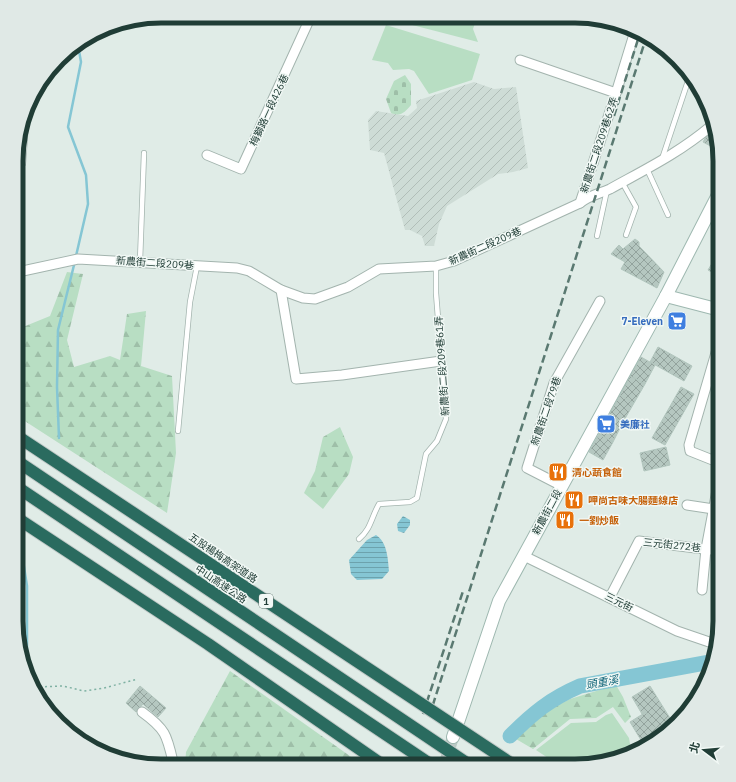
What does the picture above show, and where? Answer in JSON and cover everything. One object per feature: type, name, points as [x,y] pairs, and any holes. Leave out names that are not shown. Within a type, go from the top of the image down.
[{"type":"highway","name":"五股楊梅高架道路","points":[[23,440],[504,759]]},
{"type":"highway","name":"中山高速公路","points":[[23,466],[461,759]]},
{"type":"highway","points":[[23,492],[423,759]]},
{"type":"highway","points":[[23,522],[208,644],[374,759]]},
{"type":"street","name":"梅獅路一段426巷","points":[[207,155],[242,169],[309,23]]},
{"type":"street","points":[[616,93],[633,36]]},
{"type":"street","name":"新農街二段209巷62弄","points":[[520,60],[616,93],[580,203]]},
{"type":"street","name":"新農街二段209巷","points":[[23,271],[74,260],[140,261],[236,268],[249,271],[281,290],[303,298],[315,299],[348,287],[379,269],[436,266],[477,252],[580,203],[590,196],[607,190],[662,161],[674,154],[709,128]]},
{"type":"street","name":"新農街二段","points":[[453,737],[499,601],[666,296],[713,205]]},
{"type":"street","points":[[281,290],[296,379],[342,375],[441,361]]},
{"type":"street","points":[[666,296],[713,308]]},
{"type":"street","name":"新農街二段79巷","points":[[562,486],[527,468],[554,383],[600,302]]},
{"type":"street","points":[[713,363],[689,445],[690,451],[713,460]]},
{"type":"street","points":[[687,505],[713,509]]},
{"type":"street","points":[[702,590],[706,549],[713,522]]},
{"type":"street","name":"三元街272巷","points":[[610,597],[639,541],[713,550]]},
{"type":"street","name":"三元街","points":[[524,556],[677,631],[711,643]]},
{"type":"street","points":[[142,712],[155,721],[167,735],[172,759]]},
{"type":"lane","points":[[662,161],[688,82]]},
{"type":"lane","points":[[23,164],[26,137]]},
{"type":"lane","points":[[140,261],[144,153]]},
{"type":"lane","points":[[647,169],[668,215]]},
{"type":"lane","points":[[622,182],[636,207],[626,235]]},
{"type":"lane","points":[[597,236],[607,190]]},
{"type":"lane","points":[[178,431],[190,302],[197,266]]},
{"type":"lane","name":"新農街二段209巷61弄","points":[[359,539],[368,532],[373,515],[379,504],[399,504],[410,502],[418,498],[426,454],[437,441],[446,419],[445,386],[441,361],[436,266]]},
{"type":"path","points":[[40,687],[63,686],[84,691],[138,680]]},
{"type":"shaded area","points":[[474,82],[494,89],[516,87],[528,168],[498,174],[447,206],[439,224],[434,246],[425,246],[422,236],[410,230],[405,230],[384,153],[370,150],[368,120],[376,111],[408,116],[417,108],[416,101]]},
{"type":"green space","points":[[404,23],[475,23],[473,29],[478,42]]},
{"type":"green space","points":[[386,25],[480,54],[472,80],[429,94],[414,71],[409,69],[393,70],[388,63],[372,60]]},
{"type":"green space","points":[[405,75],[411,84],[411,105],[405,112],[394,114],[391,113],[386,99],[394,81]]},
{"type":"green space","points":[[67,272],[83,274],[67,340],[74,367],[110,356],[120,360],[127,314],[146,311],[141,366],[172,376],[176,453],[167,513],[23,420],[23,327],[50,316]]},
{"type":"green space","points":[[340,427],[353,457],[349,474],[323,509],[304,493],[315,471],[323,437]]},
{"type":"green space","points":[[230,671],[354,759],[186,759],[186,752]]},
{"type":"green space","points":[[616,685],[623,697],[631,717],[625,723],[613,707],[596,718],[570,719],[533,749],[516,739],[545,711],[570,699]]},
{"type":"green space","points":[[612,713],[629,738],[631,747],[619,752],[584,759],[550,759],[536,750],[571,723],[596,722]]},
{"type":"water","points":[[403,516],[410,520],[410,525],[404,533],[398,531],[397,524]]},
{"type":"water","points":[[376,535],[385,546],[389,571],[382,579],[357,580],[351,574],[349,560],[367,540]]},
{"type":"building","points":[[710,132],[712,147],[703,142]]},
{"type":"building","points":[[635,239],[639,242],[639,246],[664,272],[657,288],[621,269],[625,262],[611,254],[619,245],[623,249]]},
{"type":"building","points":[[713,262],[713,273],[708,270]]},
{"type":"building","points":[[658,347],[692,366],[684,381],[650,362]]},
{"type":"building","points":[[641,357],[655,365],[645,384],[630,376]]},
{"type":"building","points":[[630,376],[645,384],[634,403],[620,395]]},
{"type":"building","points":[[681,387],[694,394],[665,445],[652,438]]},
{"type":"building","points":[[620,395],[634,403],[623,422],[609,415]]},
{"type":"building","points":[[609,415],[623,422],[613,442],[599,434]]},
{"type":"building","points":[[599,434],[613,442],[603,460],[589,452]]},
{"type":"building","points":[[666,447],[670,465],[644,471],[640,453]]},
{"type":"building","points":[[140,686],[166,708],[158,717],[143,704],[136,712],[126,703]]},
{"type":"building","points":[[650,686],[671,720],[658,731],[646,712],[642,714],[632,697]]},
{"type":"building","points":[[646,712],[658,731],[642,742],[630,722]]},
{"type":"waterway","points":[[76,256],[88,204],[86,175],[68,127],[81,62],[79,50]]},
{"type":"waterway","points":[[59,438],[57,387],[58,330],[75,261]]},
{"type":"waterway","points":[[23,560],[27,586],[27,652]]},
{"type":"waterway","name":"頭重溪","points":[[510,736],[542,707],[580,686],[707,663]]},
{"type":"tunnel","points":[[446,759],[453,737]]},
{"type":"railway","points":[[614,116],[638,38]]},
{"type":"railway","points":[[429,717],[645,42]]},
{"type":"railway","points":[[423,714],[463,591]]},
{"type":"place","name":"7-Eleven","points":[[677,321]]},
{"type":"place","name":"美廉社","points":[[606,424]]},
{"type":"place","name":"清心蔬食館","points":[[558,472]]},
{"type":"place","name":"呷尚古味大腸麵線店","points":[[574,500]]},
{"type":"place","name":"一劉炒飯","points":[[565,520]]}]
